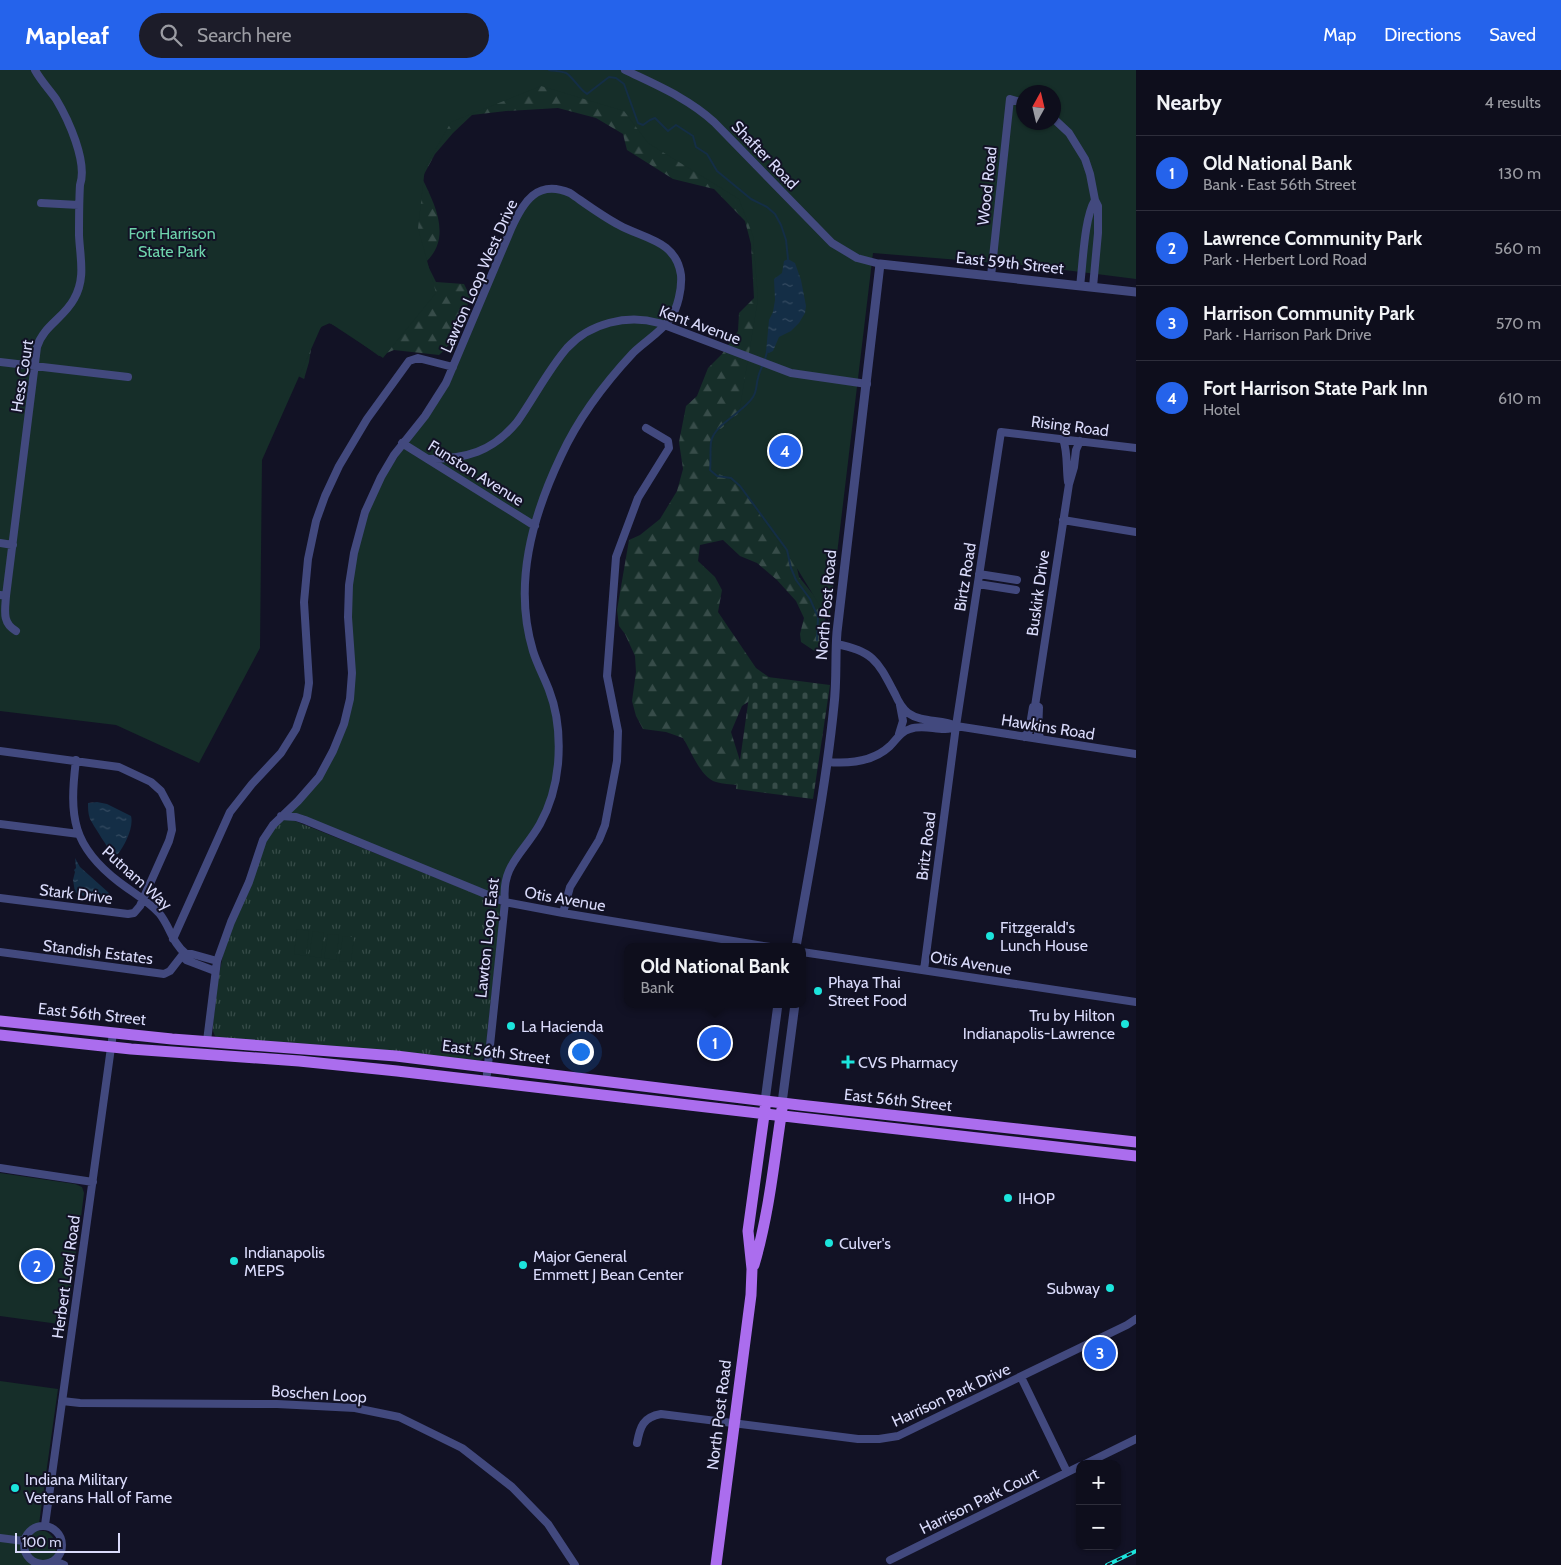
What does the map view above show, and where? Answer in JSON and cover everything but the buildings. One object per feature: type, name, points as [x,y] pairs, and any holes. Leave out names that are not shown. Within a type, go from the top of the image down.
[{"type":"main road","name":"East 56th Street","points":[[0,1021],[114,1033],[355,1052],[487,1070],[1136,1142]]},
{"type":"main road","name":"East 56th Street","points":[[0,1034],[112,1047],[378,1069],[1136,1156]]},
{"type":"main road","name":"North Post Road","points":[[752,1269],[748,1231],[765,1101]]},
{"type":"main road","name":"North Post Road","points":[[716,1565],[735,1424],[752,1269],[765,1225],[782,1103]]},
{"type":"main road","points":[[907,1130],[918,1126],[943,1128],[947,1122]]},
{"type":"main road","points":[[974,1138],[979,1133],[1011,1135],[1022,1134],[1029,1130]]},
{"type":"street","name":"Hess Court","points":[[3,595],[13,545],[37,347],[42,335],[49,326],[69,308],[80,287],[83,264],[79,204],[82,179],[78,154],[74,138],[62,109],[35,70]]},
{"type":"street","name":"Shafter Road","points":[[625,70],[677,95],[697,107],[832,243],[842,251],[857,258],[880,264]]},
{"type":"street","name":"Wood Road","points":[[991,276],[1010,99],[1016,101]]},
{"type":"street","points":[[1061,125],[1078,146],[1090,174],[1098,206],[1098,233],[1093,287]]},
{"type":"street","name":"Lawton Loop West Drive","points":[[207,1041],[217,962],[231,922],[249,882],[263,840],[269,829],[319,777],[334,751],[344,724],[352,682],[348,604],[354,553],[363,518],[372,494],[390,461],[436,400],[452,368],[518,215],[531,196],[546,189],[563,190],[608,219],[628,230],[655,240],[669,250],[679,267],[681,286],[673,314],[664,325]]},
{"type":"street","points":[[1080,286],[1087,230],[1092,205],[1095,200]]},
{"type":"street","points":[[41,203],[79,204]]},
{"type":"street","name":"East 59th Street","points":[[880,264],[1136,292]]},
{"type":"street","name":"North Post Road","points":[[797,943],[827,762],[836,690],[836,644],[880,264]]},
{"type":"street","name":"Kent Avenue","points":[[428,459],[467,456],[491,446],[517,422],[568,347],[591,330],[610,322],[632,319],[651,321],[784,371],[798,375],[867,384]]},
{"type":"street","name":"Lawton Loop East","points":[[487,1070],[505,902],[504,887],[507,874],[544,816],[553,788],[558,760],[558,735],[554,706],[534,652],[525,611],[525,572],[535,526],[549,482],[562,452],[574,432],[618,370],[634,352],[664,325]]},
{"type":"street","name":"Lawton Loop West Drive","points":[[172,939],[230,812],[287,746],[296,729],[307,698],[309,677],[303,611],[307,568],[316,521],[335,473],[367,419],[409,361],[418,358],[452,368]]},
{"type":"street","points":[[0,362],[128,377]]},
{"type":"street","points":[[563,913],[570,887],[600,837],[609,812],[619,744],[607,676],[616,557],[638,498],[669,448],[668,441],[646,428]]},
{"type":"street","name":"Rising Road","points":[[1001,432],[1136,448]]},
{"type":"street","name":"Birtz Road","points":[[956,726],[1001,432]]},
{"type":"street","name":"Buskirk Drive","points":[[1063,439],[1067,449],[1066,466],[1069,484]]},
{"type":"street","name":"Buskirk Drive","points":[[1024,737],[1029,731],[1033,707],[1036,706],[1069,484],[1076,450],[1080,442]]},
{"type":"street","name":"Funston Avenue","points":[[402,444],[535,526]]},
{"type":"street","points":[[1063,520],[1136,532]]},
{"type":"street","points":[[0,543],[13,545]]},
{"type":"street","points":[[979,574],[1018,580]]},
{"type":"street","points":[[978,584],[1016,590]]},
{"type":"street","points":[[3,595],[6,620],[10,628],[16,631]]},
{"type":"street","name":"Hawkins Road","points":[[836,644],[858,650],[874,660],[881,668],[900,703],[911,715],[956,726],[1136,754]]},
{"type":"street","points":[[899,734],[903,721],[900,703]]},
{"type":"street","name":"Buskirk Drive","points":[[1036,706],[1039,707],[1038,733],[1041,739]]},
{"type":"street","name":"Hawkins Road","points":[[827,762],[847,764],[859,762],[885,750],[899,734],[918,727],[950,730],[956,726]]},
{"type":"street","name":"Britz Road","points":[[924,970],[956,726]]},
{"type":"street","points":[[0,751],[119,767],[151,782],[161,791],[167,800],[172,816],[171,834],[143,900]]},
{"type":"street","name":"Putnam Way","points":[[76,760],[72,806],[79,834],[87,851],[101,868],[158,912],[166,924],[172,939],[185,953],[186,960],[215,971]]},
{"type":"street","name":"Otis Avenue","points":[[281,816],[305,820],[505,902],[746,943]]},
{"type":"street","points":[[0,824],[79,834]]},
{"type":"street","name":"Stark Drive","points":[[0,898],[128,914],[137,911],[143,900]]},
{"type":"street","name":"Standish Estates","points":[[0,952],[164,974],[170,971],[185,953]]},
{"type":"street","points":[[185,953],[217,962]]},
{"type":"street","name":"Otis Avenue","points":[[806,953],[1136,1002]]},
{"type":"street","name":"North Post Road","points":[[765,1101],[777,1008]]},
{"type":"street","name":"North Post Road","points":[[782,1103],[794,1008]]},
{"type":"street","name":"Herbert Lord Road","points":[[45,1525],[114,1033]]},
{"type":"street","points":[[0,1168],[93,1182]]},
{"type":"street","name":"Harrison Park Drive","points":[[637,1443],[643,1423],[648,1418],[657,1414],[858,1439],[892,1438],[904,1434],[1021,1377],[1136,1319]]},
{"type":"street","points":[[1021,1377],[1067,1472]]},
{"type":"street","name":"Boschen Loop","points":[[62,1401],[80,1403],[125,1402],[355,1408],[399,1417],[462,1448],[512,1487],[548,1524],[575,1565]]},
{"type":"street","points":[[1093,1460],[1136,1439]]},
{"type":"street","name":"Harrison Park Court","points":[[890,1560],[1076,1468]]},
{"type":"street","points":[[45,1525],[52,1527],[61,1536],[63,1550],[55,1561],[44,1564],[33,1561],[26,1553],[24,1541],[29,1531],[45,1525]]},
{"type":"street","points":[[0,1538],[24,1541]]},
{"type":"street","points":[[55,1561],[64,1565]]},
{"type":"green space","name":"Fort Harrison State Park","points":[[0,70],[1136,70],[1136,279],[1033,266],[873,253],[829,621],[798,570],[740,486],[710,470],[713,436],[739,413],[758,299],[753,236],[739,199],[648,143],[624,111],[541,86],[451,122],[425,168],[418,228],[436,293],[383,358],[330,323],[321,327],[262,460],[260,648],[199,763],[116,725],[0,711]]},
{"type":"green space","points":[[605,70],[760,184],[793,550],[799,577],[825,609],[826,639],[816,652],[801,642],[800,634],[804,618],[796,601],[777,580],[757,563],[740,556],[723,540],[700,545],[698,561],[715,577],[722,590],[718,612],[756,668],[773,680],[757,696],[742,706],[731,732],[741,764],[737,785],[716,782],[706,775],[701,770],[683,738],[666,732],[643,729],[636,716],[632,701],[636,672],[635,656],[625,634],[619,626],[617,610],[629,540],[640,535],[660,519],[677,491],[683,469],[679,442],[686,406],[697,396],[708,368],[722,354],[738,331],[739,313],[754,298],[751,244],[745,221],[714,189],[673,179],[627,150],[623,134],[596,118],[558,108],[472,115],[435,154],[422,178],[436,210],[440,232],[434,252],[426,262],[436,282],[464,284],[470,296],[463,321],[456,335],[439,355],[394,350],[379,356],[339,327],[326,322],[313,336],[304,379],[288,371],[116,180]]},
{"type":"green space","points":[[553,188],[661,243],[680,272],[673,314],[618,370],[562,452],[531,540],[526,621],[548,688],[559,747],[549,804],[511,865],[505,902],[305,820],[281,816],[326,765],[350,699],[350,572],[374,492],[436,400],[526,201]]},
{"type":"green space","points":[[752,675],[830,685],[813,799],[736,789]]},
{"type":"green space","points":[[290,819],[497,902],[501,906],[485,1056],[480,1061],[219,1038],[215,1036],[213,1025],[218,979],[225,946],[267,837],[282,820]]},
{"type":"green space","points":[[297,929],[309,931],[306,956],[294,954]]},
{"type":"green space","points":[[313,931],[324,933],[321,958],[309,956]]},
{"type":"green space","points":[[328,934],[339,935],[336,960],[324,958]]},
{"type":"green space","points":[[343,936],[354,937],[351,962],[339,961]]},
{"type":"green space","points":[[0,1173],[75,1184],[82,1187],[84,1193],[66,1325],[0,1316]]},
{"type":"green space","points":[[0,1381],[58,1389],[38,1531],[45,1531],[55,1541],[56,1550],[53,1565],[0,1565]]},
{"type":"water","points":[[788,259],[795,263],[801,280],[806,306],[805,313],[791,331],[779,337],[773,351],[769,353],[766,352],[769,320],[773,312],[775,300],[774,279],[782,273],[784,261]]},
{"type":"water","points":[[88,803],[107,804],[131,816],[132,820],[128,836],[118,854],[114,855],[112,853],[90,819]]},
{"type":"water","points":[[75,858],[80,867],[109,893],[107,898],[86,897],[75,892],[73,880],[76,868]]},
{"type":"waterway","points":[[549,70],[566,73],[587,94],[609,77],[616,78],[624,84],[638,123],[643,125],[655,118],[668,131],[676,125],[693,136],[696,147],[707,154],[717,171],[751,199],[767,207],[775,214],[786,240],[788,259]]},
{"type":"waterway","points":[[765,359],[767,352]]},
{"type":"waterway","points":[[763,364],[753,397],[723,424],[713,436],[710,470],[717,476],[731,478],[740,486],[787,550],[796,580],[810,599],[818,617],[817,640]]},
{"type":"railway","points":[[1107,1565],[1136,1551]]},
{"type":"place","name":"Fort Harrison State Park Inn","points":[[785,451]]},
{"type":"place","name":"Fitzgerald's Lunch House","points":[[990,936]]},
{"type":"place","name":"Phaya Thai Street Food","points":[[818,991]]},
{"type":"place","name":"Tru by Hilton Indianapolis-Lawrence","points":[[1125,1024]]},
{"type":"place","name":"La Hacienda","points":[[511,1026]]},
{"type":"place","name":"Old National Bank","points":[[715,1043]]},
{"type":"place","name":"CVS Pharmacy","points":[[848,1062]]},
{"type":"place","name":"IHOP","points":[[1008,1198]]},
{"type":"place","name":"Culver's","points":[[829,1243]]},
{"type":"place","name":"Indianapolis MEPS","points":[[234,1261]]},
{"type":"place","name":"Major General Emmett J Bean Center","points":[[523,1265]]},
{"type":"place","name":"Lawrence Community Park","points":[[37,1266]]},
{"type":"place","name":"Subway","points":[[1110,1288]]},
{"type":"place","name":"Harrison Community Park","points":[[1100,1353]]},
{"type":"place","name":"Indiana Military Veterans Hall of Fame","points":[[15,1488]]}]
